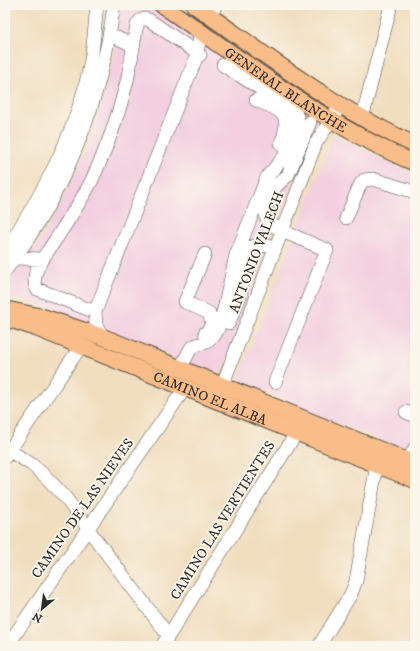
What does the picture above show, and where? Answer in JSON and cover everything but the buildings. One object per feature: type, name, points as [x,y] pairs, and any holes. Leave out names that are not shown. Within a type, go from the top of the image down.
[{"type":"main road","name":"GENERAL BLANCHE","points":[[162,5],[216,42],[296,104],[415,164]]},
{"type":"main road","name":"GENERAL BLANCHE","points":[[194,5],[213,11],[340,106],[362,119],[415,145]]},
{"type":"main road","name":"CAMINO EL ALBA","points":[[5,309],[43,317],[103,337],[412,465]]},
{"type":"main road","name":"CAMINO EL ALBA","points":[[5,319],[26,324],[415,480]]},
{"type":"main road","points":[[384,467],[404,471],[412,465]]},
{"type":"street","points":[[5,271],[10,254],[49,179],[79,107],[91,60],[97,5]]},
{"type":"street","points":[[10,254],[46,210],[72,158],[92,107],[102,71],[110,35],[114,5]]},
{"type":"street","points":[[362,119],[391,5]]},
{"type":"street","points":[[96,310],[37,289],[34,276],[95,172],[113,128],[126,85],[137,25],[141,20],[149,20],[197,55]]},
{"type":"street","points":[[103,337],[96,325],[96,310],[197,55],[201,31]]},
{"type":"street","points":[[110,35],[133,45]]},
{"type":"street","points":[[164,38],[197,55]]},
{"type":"street","points":[[197,55],[216,42]]},
{"type":"street","points":[[223,65],[284,116],[286,128],[267,177],[263,200],[236,255],[241,291],[229,324]]},
{"type":"street","points":[[266,100],[296,104],[298,121],[284,157],[267,177]]},
{"type":"street","name":"ANTONIO VALECH","points":[[222,386],[316,142],[340,106]]},
{"type":"street","points":[[263,200],[288,175],[310,122]]},
{"type":"street","points":[[346,218],[360,185],[364,180],[373,179],[415,192]]},
{"type":"street","points":[[263,200],[266,208],[266,217],[271,224],[282,231],[327,250],[275,382]]},
{"type":"street","points":[[177,368],[191,348],[207,342],[214,336],[218,329],[228,292],[237,268],[251,246],[257,244],[275,247]]},
{"type":"street","points":[[10,254],[43,259]]},
{"type":"street","points":[[177,368],[186,340],[206,332],[209,330],[212,323],[209,313],[186,302],[205,254]]},
{"type":"street","points":[[53,288],[96,310]]},
{"type":"street","points":[[189,294],[213,305],[218,303],[228,292]]},
{"type":"street","points":[[70,326],[84,320],[96,310]]},
{"type":"street","points":[[81,346],[6,452],[31,464],[56,487],[74,508],[165,641]]},
{"type":"street","points":[[189,389],[208,390],[222,386]]},
{"type":"street","name":"CAMINO DE LAS NIEVES","points":[[7,646],[87,528],[189,389]]},
{"type":"street","points":[[297,432],[303,428],[320,426]]},
{"type":"street","name":"CAMINO LAS VERTIENTES","points":[[165,641],[297,432]]},
{"type":"street","points":[[412,465],[411,455],[415,448]]},
{"type":"street","points":[[319,646],[351,594],[356,581],[384,467]]},
{"type":"shaded area","points":[[120,5],[156,5],[318,116],[222,371],[218,373],[212,373],[46,306],[29,301],[9,298],[5,295],[5,286],[34,248],[61,204],[93,132],[114,54]]},
{"type":"shaded area","points":[[334,135],[415,175],[415,453],[335,422],[238,380]]}]
